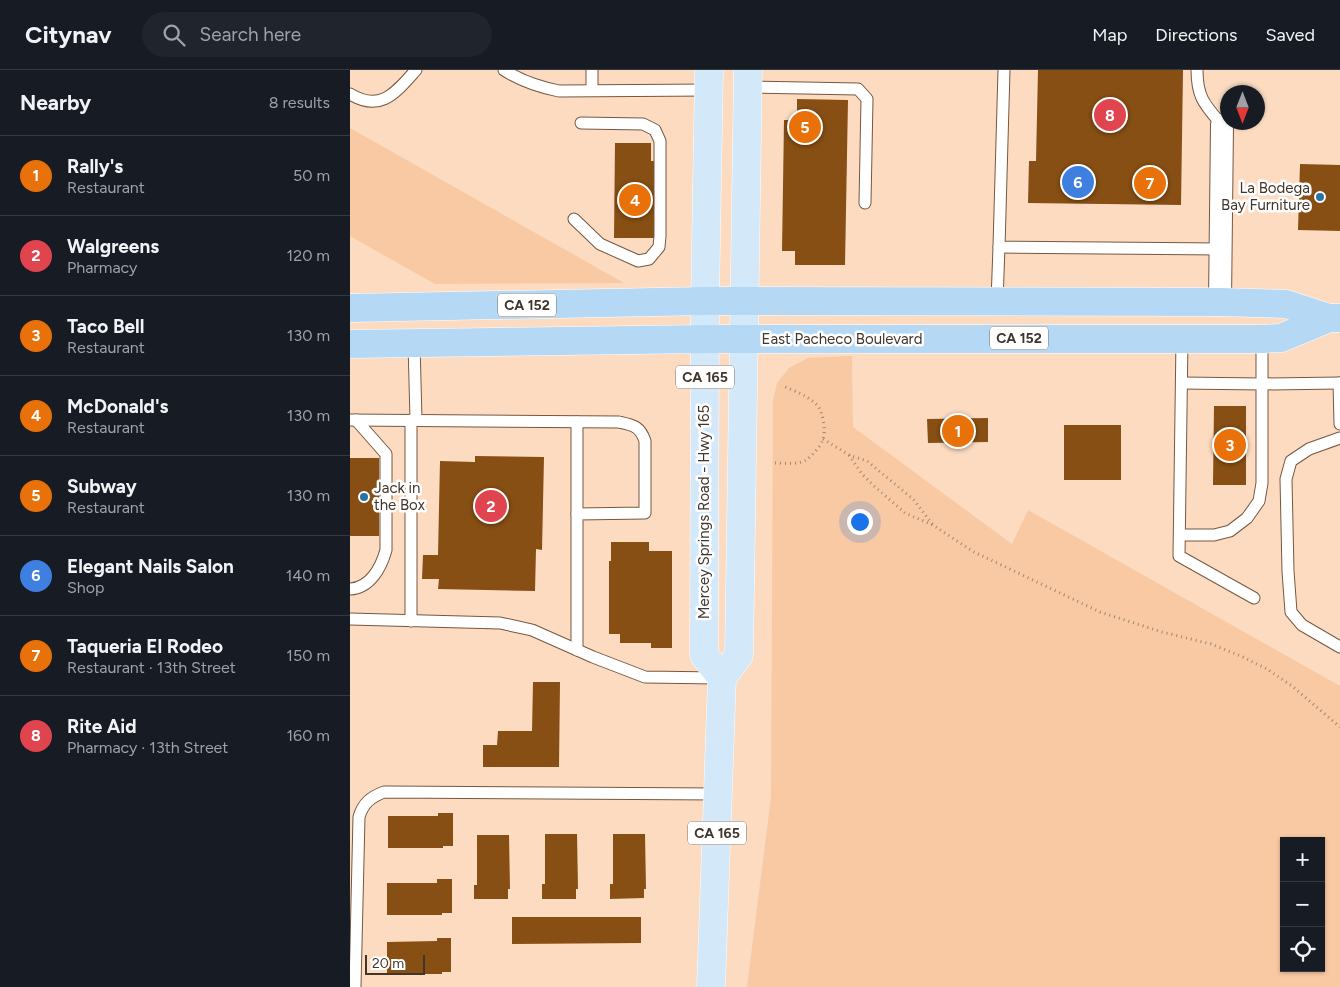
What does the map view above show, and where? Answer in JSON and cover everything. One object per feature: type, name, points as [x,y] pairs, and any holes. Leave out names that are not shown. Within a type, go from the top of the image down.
[{"type":"highway","name":"East Pacheco Boulevard","points":[[350,308],[705,301],[1220,302],[1286,304],[1334,318]]},
{"type":"highway","points":[[1068,338],[1103,325],[1187,321],[1206,317],[1220,302]]},
{"type":"highway","name":"East Pacheco Boulevard","points":[[350,344],[705,339],[1068,338],[1262,340],[1281,338],[1334,318]]},
{"type":"main road","name":"CA 165","points":[[711,987],[722,678],[739,655],[748,79]]},
{"type":"main road","name":"Mercey Springs Road - Hwy 165","points":[[709,80],[705,301],[704,655],[722,678]]},
{"type":"street","points":[[1220,302],[1222,130]]},
{"type":"lane","points":[[350,94],[361,101],[373,102],[383,99],[398,91],[416,70]]},
{"type":"lane","points":[[504,70],[516,78],[543,88],[558,91],[709,80]]},
{"type":"lane","points":[[592,70],[592,90]]},
{"type":"lane","points":[[997,302],[1004,70]]},
{"type":"lane","points":[[1197,70],[1197,82],[1201,100],[1220,123]]},
{"type":"lane","points":[[748,79],[858,89],[867,98],[865,203]]},
{"type":"lane","points":[[574,218],[600,244],[638,261],[649,260],[659,247],[660,142],[656,130],[643,124],[581,123]]},
{"type":"lane","points":[[999,247],[1220,249]]},
{"type":"lane","points":[[1182,339],[1179,556],[1254,598]]},
{"type":"lane","points":[[1180,535],[1214,536],[1230,530],[1247,518],[1259,501],[1262,483],[1262,340]]},
{"type":"lane","points":[[411,621],[414,344]]},
{"type":"lane","points":[[1182,383],[1340,383],[1340,424]]},
{"type":"lane","points":[[353,420],[619,422],[634,425],[642,432],[645,441],[645,513],[577,514]]},
{"type":"lane","points":[[350,589],[359,588],[372,579],[382,563],[386,550],[386,454],[353,420]]},
{"type":"lane","points":[[577,422],[577,650]]},
{"type":"lane","points":[[1340,438],[1309,448],[1291,461],[1286,479],[1291,612],[1302,625],[1340,647]]},
{"type":"lane","points":[[350,619],[500,623],[532,630],[645,677],[722,678]]},
{"type":"lane","points":[[355,987],[358,817],[361,808],[372,797],[384,792],[718,794]]},
{"type":"path","points":[[775,463],[805,460],[816,450],[823,439],[823,416],[819,407],[806,396],[783,386]]},
{"type":"path","points":[[823,439],[848,456],[862,474],[905,513],[933,525],[954,541],[994,563],[1100,612],[1162,632],[1211,644],[1243,657],[1267,669],[1292,686],[1340,727]]},
{"type":"path","points":[[848,456],[867,461],[913,499],[933,525]]},
{"type":"shaded area","points":[[350,128],[624,283],[435,284],[350,236]]},
{"type":"shaded area","points":[[852,356],[853,427],[1012,544],[1028,510],[1340,686],[1340,987],[747,987],[771,797],[773,401],[777,383],[789,368],[808,358]]},
{"type":"building","points":[[1038,70],[1183,70],[1181,205],[1028,203],[1029,161],[1036,161]]},
{"type":"building","points":[[797,99],[848,100],[845,265],[795,265],[795,251],[782,251],[784,120],[797,120]]},
{"type":"building","points":[[615,143],[651,143],[651,161],[657,161],[657,238],[614,238]]},
{"type":"building","name":"La Bodega Bay Furniture","points":[[1300,164],[1340,165],[1340,231],[1298,230]]},
{"type":"building","points":[[1214,406],[1246,406],[1246,485],[1213,485]]},
{"type":"building","points":[[988,418],[988,442],[928,443],[927,419]]},
{"type":"building","points":[[1064,425],[1121,425],[1121,480],[1064,480]]},
{"type":"building","points":[[475,456],[544,457],[542,550],[536,549],[535,591],[438,589],[439,579],[422,579],[423,555],[438,555],[440,461],[475,462]]},
{"type":"building","name":"Jack in the Box","points":[[350,458],[379,458],[379,536],[350,536]]},
{"type":"building","points":[[611,542],[649,542],[649,551],[672,551],[672,648],[651,648],[651,643],[620,643],[620,634],[609,634],[609,561],[611,561]]},
{"type":"building","points":[[533,682],[560,682],[559,767],[483,767],[483,745],[497,745],[498,731],[532,731]]},
{"type":"building","points":[[438,813],[453,813],[453,846],[443,846],[443,848],[388,848],[388,816],[438,816]]},
{"type":"building","points":[[545,834],[577,834],[578,889],[576,889],[576,899],[542,899],[542,884],[545,884]]},
{"type":"building","points":[[613,834],[645,834],[646,889],[644,889],[644,898],[610,899],[610,884],[613,884]]},
{"type":"building","points":[[477,835],[509,835],[510,889],[508,889],[508,899],[474,899],[474,885],[477,885]]},
{"type":"building","points":[[437,879],[452,879],[452,913],[442,913],[442,915],[387,915],[387,883],[437,883]]},
{"type":"building","points":[[512,917],[641,917],[641,943],[512,944]]},
{"type":"building","points":[[437,938],[451,938],[451,972],[442,972],[442,974],[387,974],[387,942],[437,941]]},
{"type":"place","name":"Rite Aid","points":[[1110,115]]},
{"type":"place","name":"Subway","points":[[805,127]]},
{"type":"place","name":"Elegant Nails Salon","points":[[1078,182]]},
{"type":"place","name":"Taqueria El Rodeo","points":[[1150,183]]},
{"type":"place","name":"La Bodega Bay Furniture","points":[[1320,197]]},
{"type":"place","name":"McDonald's","points":[[635,200]]},
{"type":"place","name":"Rally's","points":[[958,431]]},
{"type":"place","name":"Taco Bell","points":[[1230,445]]},
{"type":"place","name":"Jack in the Box","points":[[364,497]]},
{"type":"place","name":"Walgreens","points":[[491,506]]}]
